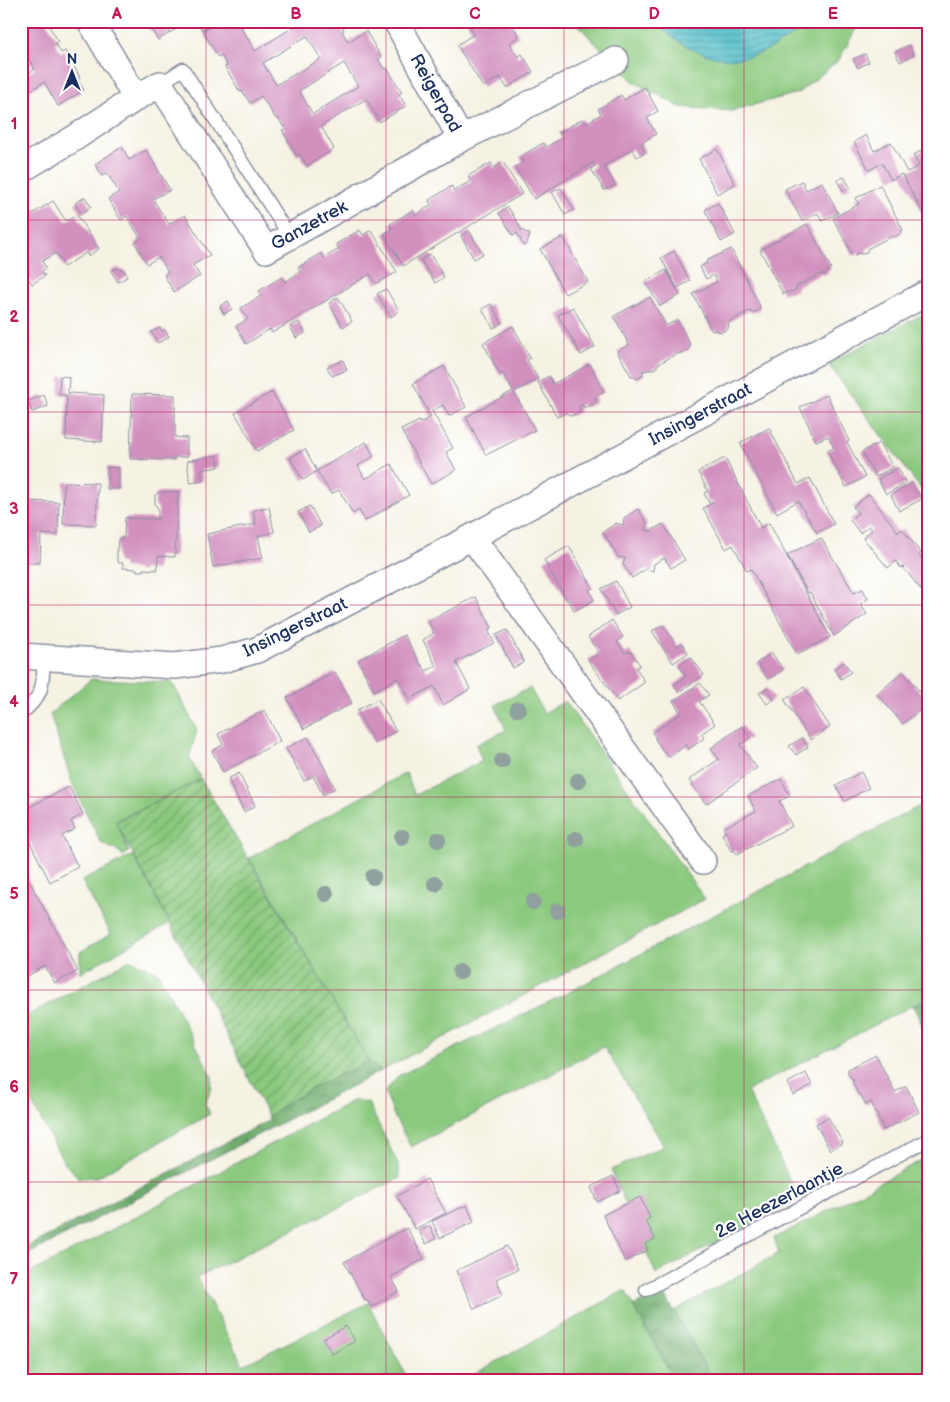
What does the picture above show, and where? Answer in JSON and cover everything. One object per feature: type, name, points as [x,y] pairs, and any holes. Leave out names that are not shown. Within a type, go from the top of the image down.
[{"type":"street","points":[[90,21],[136,98]]},
{"type":"street","name":"Reigerpad","points":[[396,21],[461,139]]},
{"type":"street","name":"Ganzetrek","points":[[21,170],[160,84],[266,250],[461,139],[616,60]]},
{"type":"street","name":"Insingerstraat","points":[[33,657],[174,666],[222,660],[257,650],[929,292]]},
{"type":"street","points":[[472,536],[703,861]]},
{"type":"lane","name":"Insingerstraat","points":[[21,714],[34,702],[42,689],[33,657]]},
{"type":"lane","name":"2e Heezerlaantje","points":[[646,1290],[929,1139]]},
{"type":"green space","points":[[575,21],[860,21],[839,60],[798,93],[731,111],[680,107],[634,82]]},
{"type":"green space","points":[[929,311],[929,500],[828,364]]},
{"type":"green space","points":[[91,679],[172,682],[197,730],[189,758],[201,779],[116,821],[129,851],[123,856],[120,852],[101,843],[73,786],[50,714]]},
{"type":"green space","points":[[530,688],[544,713],[565,701],[705,899],[381,1071],[369,1062],[249,858],[406,773],[415,795],[482,761],[476,745],[506,730],[495,705]]},
{"type":"green space","points":[[201,779],[369,1062],[317,1086],[268,1116],[170,923],[116,822]]},
{"type":"green space","points":[[929,801],[929,997],[747,1091],[799,1199],[656,1274],[611,1170],[664,1146],[604,1047],[411,1147],[395,1118],[385,1092],[398,1076],[571,991]]},
{"type":"green space","points":[[133,855],[170,923],[80,973],[80,952],[111,934],[82,881]]},
{"type":"green space","points":[[130,960],[158,972],[212,1076],[211,1091],[205,1103],[210,1114],[97,1177],[79,1178],[65,1164],[21,1083],[21,1019]]},
{"type":"green space","points":[[929,997],[929,1040],[913,1006]]},
{"type":"green space","points":[[369,1062],[381,1071],[21,1258],[21,1250],[269,1120],[268,1116],[317,1086]]},
{"type":"green space","points":[[354,1100],[368,1103],[398,1164],[400,1178],[197,1277],[243,1365],[368,1303],[409,1381],[21,1381],[21,1278]]},
{"type":"green space","points":[[929,1156],[929,1381],[713,1381],[674,1311],[779,1253],[774,1238]]},
{"type":"green space","points":[[625,1290],[675,1381],[462,1381]]},
{"type":"green space","points":[[663,1291],[713,1381],[675,1381],[633,1306]]},
{"type":"water","points":[[655,21],[806,21],[793,35],[768,49],[750,56],[729,59],[694,50],[673,37]]},
{"type":"building","points":[[21,21],[46,21],[58,41],[55,43],[61,53],[65,51],[80,77],[77,79],[84,90],[58,106],[44,82],[21,96],[21,78],[35,69],[21,47]]},
{"type":"building","points":[[137,21],[189,21],[158,40],[146,24],[141,28]]},
{"type":"building","points":[[197,21],[212,21],[213,24],[202,30]]},
{"type":"building","points":[[220,21],[252,21],[241,28],[255,51],[300,23],[298,21],[339,21],[348,42],[366,31],[381,57],[378,59],[384,69],[387,68],[402,92],[399,94],[406,106],[380,122],[366,99],[321,126],[334,149],[307,166],[300,154],[297,156],[282,130],[285,129],[261,96],[250,103],[242,91],[240,92],[225,67],[227,66],[221,55],[218,57],[203,31]],"holes":[[[307,36],[321,59],[276,85],[263,63]],[[344,63],[358,86],[313,114],[299,91]]]},
{"type":"building","points":[[466,21],[510,21],[519,36],[509,43],[518,57],[522,54],[533,72],[507,88],[500,77],[483,87],[457,45],[474,34]]},
{"type":"building","points":[[909,45],[914,55],[900,62],[895,52]]},
{"type":"building","points":[[865,54],[869,62],[858,68],[853,59]]},
{"type":"building","points":[[645,87],[658,111],[647,118],[656,134],[641,143],[645,152],[637,157],[632,149],[604,166],[615,185],[608,190],[607,188],[604,190],[591,169],[595,166],[593,163],[534,199],[515,167],[523,162],[520,157],[543,143],[546,147],[562,138],[559,133],[582,119],[585,124],[601,114],[598,109],[621,95],[624,100]]},
{"type":"building","points":[[929,105],[929,120],[922,108]]},
{"type":"building","points":[[866,135],[874,151],[891,142],[907,172],[919,166],[913,155],[929,147],[929,219],[926,219],[902,174],[891,180],[882,163],[869,170],[854,142]]},
{"type":"building","points":[[122,147],[129,160],[146,150],[170,190],[153,199],[169,224],[185,215],[210,255],[193,265],[200,276],[174,292],[164,275],[168,272],[159,257],[147,264],[135,243],[141,239],[127,216],[121,220],[108,199],[119,192],[107,173],[102,176],[95,164]]},
{"type":"building","points":[[717,149],[735,184],[717,194],[699,159]]},
{"type":"building","points":[[503,162],[522,194],[403,266],[384,234],[392,229],[390,224],[413,210],[416,215],[431,205],[429,200],[452,186],[454,191],[471,181],[468,176],[491,163],[494,168]]},
{"type":"building","points":[[844,177],[850,187],[843,191],[837,180]]},
{"type":"building","points":[[802,181],[806,190],[822,182],[838,213],[822,221],[818,213],[802,221],[785,189]]},
{"type":"building","points":[[880,185],[903,230],[895,237],[892,236],[867,249],[867,252],[858,253],[853,256],[833,218],[859,204],[856,198]]},
{"type":"building","points":[[561,188],[574,210],[565,215],[552,192]]},
{"type":"building","points":[[85,197],[91,207],[81,214],[75,203]]},
{"type":"building","points":[[53,201],[66,221],[77,215],[99,249],[88,256],[86,253],[64,267],[56,253],[42,261],[46,268],[42,271],[45,276],[32,284],[21,267],[21,248],[24,246],[21,242],[21,221]]},
{"type":"building","points":[[718,203],[735,234],[721,242],[705,210]]},
{"type":"building","points":[[508,207],[521,230],[530,234],[527,244],[524,246],[517,233],[513,235],[499,213]]},
{"type":"building","points":[[807,224],[831,268],[824,275],[821,274],[797,286],[796,290],[783,294],[760,250]]},
{"type":"building","points":[[360,230],[363,235],[371,230],[397,272],[376,284],[370,274],[272,333],[270,329],[246,344],[236,326],[248,319],[241,308],[261,296],[259,291],[282,277],[285,282],[300,272],[298,268],[321,253],[324,258],[339,249],[336,244]]},
{"type":"building","points":[[469,231],[483,254],[474,259],[461,236]]},
{"type":"building","points":[[563,237],[588,282],[565,294],[540,249]]},
{"type":"building","points":[[731,249],[760,306],[759,310],[753,313],[749,311],[729,322],[728,329],[721,332],[712,331],[693,294],[717,282],[714,275],[706,279],[700,267],[707,263],[706,261]]},
{"type":"building","points":[[674,251],[690,281],[677,288],[661,258]]},
{"type":"building","points":[[430,254],[444,277],[435,283],[421,260]]},
{"type":"building","points":[[117,268],[125,271],[127,277],[118,282],[111,271]]},
{"type":"building","points":[[666,270],[680,295],[660,306],[645,282]]},
{"type":"building","points":[[386,289],[399,311],[391,317],[377,294]]},
{"type":"building","points":[[338,297],[352,321],[343,327],[329,303]]},
{"type":"building","points":[[650,297],[666,326],[677,320],[691,346],[689,350],[658,364],[656,368],[643,370],[643,376],[637,379],[631,376],[617,351],[629,345],[614,316]]},
{"type":"building","points":[[228,301],[232,309],[224,314],[220,306]]},
{"type":"building","points":[[491,304],[502,323],[493,328],[482,309]]},
{"type":"building","points":[[573,307],[595,347],[581,355],[558,315]]},
{"type":"building","points":[[299,322],[305,333],[296,338],[290,326]]},
{"type":"building","points":[[513,326],[530,358],[527,360],[538,379],[514,392],[535,430],[486,455],[466,417],[513,391],[503,373],[500,375],[483,343]]},
{"type":"building","points":[[160,328],[162,331],[165,330],[169,337],[158,343],[151,332]]},
{"type":"building","points":[[343,360],[347,370],[332,376],[327,367]]},
{"type":"building","points":[[590,364],[604,392],[595,397],[595,403],[587,407],[583,407],[582,404],[579,406],[580,412],[571,416],[566,413],[557,417],[538,382],[549,376],[553,384]]},
{"type":"building","points":[[444,366],[466,407],[449,416],[443,405],[432,411],[453,448],[446,452],[456,470],[431,484],[401,430],[431,417],[413,384]]},
{"type":"building","points":[[60,376],[69,377],[68,393],[104,395],[102,442],[66,440],[67,395],[59,395]]},
{"type":"building","points":[[272,392],[294,430],[257,451],[235,413]]},
{"type":"building","points":[[132,394],[175,395],[175,437],[187,438],[187,457],[174,457],[174,460],[130,459]]},
{"type":"building","points":[[44,395],[48,406],[32,412],[28,401]]},
{"type":"building","points":[[827,395],[849,441],[847,442],[865,477],[846,487],[827,451],[834,448],[828,436],[816,441],[800,407]]},
{"type":"building","points":[[769,428],[798,484],[810,478],[834,524],[817,533],[798,501],[777,513],[740,443]]},
{"type":"building","points":[[366,442],[374,456],[358,466],[365,479],[391,464],[409,495],[365,521],[359,510],[353,514],[339,490],[331,494],[317,471]]},
{"type":"building","points":[[879,443],[893,467],[876,477],[862,452]]},
{"type":"building","points":[[305,449],[317,471],[303,480],[290,458]]},
{"type":"building","points":[[217,455],[219,467],[201,470],[203,481],[190,483],[187,461]]},
{"type":"building","points":[[725,458],[761,528],[769,523],[830,637],[797,654],[751,569],[747,571],[733,545],[726,549],[703,508],[713,503],[712,501],[709,503],[704,493],[708,491],[698,472]]},
{"type":"building","points":[[107,467],[119,468],[119,489],[107,489]]},
{"type":"building","points":[[898,468],[906,483],[886,494],[878,479]]},
{"type":"building","points":[[64,482],[98,483],[96,525],[63,524]]},
{"type":"building","points":[[912,483],[922,499],[899,511],[891,495]]},
{"type":"building","points":[[159,492],[178,492],[175,557],[158,556],[157,570],[143,569],[143,571],[137,571],[137,569],[123,568],[123,563],[119,563],[117,560],[117,551],[118,540],[124,538],[125,518],[158,519],[155,495]]},
{"type":"building","points":[[869,494],[898,532],[902,529],[921,553],[919,555],[928,566],[925,568],[929,574],[929,600],[903,567],[901,568],[896,561],[888,568],[863,538],[872,530],[869,526],[860,533],[850,520],[858,513],[853,507]]},
{"type":"building","points":[[21,501],[59,502],[58,535],[41,534],[40,563],[21,563]]},
{"type":"building","points":[[310,506],[321,526],[309,532],[298,512]]},
{"type":"building","points":[[269,507],[274,532],[258,536],[263,558],[213,567],[207,534],[256,524],[253,510]]},
{"type":"building","points":[[638,509],[647,523],[645,530],[651,531],[663,524],[685,560],[671,568],[664,558],[654,564],[653,571],[646,569],[632,578],[623,564],[625,558],[618,557],[603,532],[616,523],[623,525],[624,518]]},
{"type":"building","points":[[821,538],[854,593],[863,589],[868,599],[860,604],[867,614],[834,636],[787,555]]},
{"type":"building","points":[[569,546],[593,588],[589,590],[594,600],[574,611],[544,560]]},
{"type":"building","points":[[616,581],[630,607],[616,615],[601,589]]},
{"type":"building","points":[[476,597],[492,628],[488,630],[494,643],[456,662],[470,689],[443,705],[434,686],[410,699],[398,678],[374,691],[358,660],[404,635],[426,671],[436,666],[423,640],[434,633],[428,621]]},
{"type":"building","points":[[612,620],[623,637],[617,642],[625,653],[630,651],[640,665],[636,668],[645,682],[618,701],[588,660],[599,653],[588,637]]},
{"type":"building","points":[[663,625],[677,646],[682,643],[688,653],[673,663],[652,631]]},
{"type":"building","points":[[507,630],[524,662],[513,668],[496,635]]},
{"type":"building","points":[[772,653],[783,670],[768,679],[757,663]]},
{"type":"building","points":[[691,657],[704,675],[679,692],[674,685],[686,676],[679,666]]},
{"type":"building","points":[[844,662],[851,672],[841,679],[834,669]]},
{"type":"building","points":[[335,672],[352,703],[304,729],[287,698]]},
{"type":"building","points":[[903,672],[929,702],[903,724],[877,694]]},
{"type":"building","points":[[700,683],[709,695],[699,701],[715,724],[701,734],[704,738],[689,749],[686,745],[669,757],[652,733],[681,713],[673,701]]},
{"type":"building","points":[[804,687],[830,727],[811,740],[784,699]]},
{"type":"building","points":[[767,688],[774,699],[767,704],[759,693]]},
{"type":"building","points":[[378,699],[396,731],[374,743],[357,710]]},
{"type":"building","points":[[265,710],[280,741],[223,772],[212,751],[223,745],[218,734]]},
{"type":"building","points":[[742,726],[750,738],[740,745],[757,768],[706,804],[689,780],[719,759],[711,748]]},
{"type":"building","points":[[308,737],[335,788],[323,795],[313,776],[304,781],[286,748]]},
{"type":"building","points":[[802,738],[808,747],[796,755],[789,746]]},
{"type":"building","points":[[861,772],[869,788],[845,801],[836,786]]},
{"type":"building","points":[[239,773],[255,806],[244,812],[228,779]]},
{"type":"building","points":[[781,779],[790,796],[779,801],[792,826],[737,854],[734,850],[731,851],[722,834],[726,832],[723,828],[756,811],[748,796]]},
{"type":"building","points":[[69,787],[83,814],[71,821],[75,829],[62,836],[78,867],[50,882],[21,825],[21,811]]},
{"type":"building","points":[[21,866],[78,971],[55,983],[45,966],[27,976],[21,966]]},
{"type":"building","points":[[876,1055],[895,1092],[906,1086],[919,1112],[884,1130],[871,1102],[866,1105],[852,1082],[854,1081],[853,1079],[848,1074],[848,1069]]},
{"type":"building","points":[[806,1073],[812,1085],[793,1095],[787,1083]]},
{"type":"building","points":[[828,1117],[843,1143],[830,1150],[816,1124]]},
{"type":"building","points":[[613,1176],[620,1191],[597,1202],[591,1187]]},
{"type":"building","points":[[427,1179],[446,1213],[415,1229],[397,1196]]},
{"type":"building","points":[[640,1197],[650,1218],[646,1221],[655,1239],[645,1244],[648,1250],[625,1261],[603,1215]]},
{"type":"building","points":[[467,1205],[474,1222],[440,1238],[432,1221]]},
{"type":"building","points":[[430,1226],[436,1239],[426,1244],[419,1231]]},
{"type":"building","points":[[407,1228],[424,1259],[391,1277],[399,1291],[371,1307],[367,1299],[365,1300],[344,1262]]},
{"type":"building","points":[[507,1246],[518,1269],[496,1279],[503,1295],[474,1309],[456,1271]]},
{"type":"building","points":[[346,1326],[355,1341],[332,1354],[323,1339]]}]
